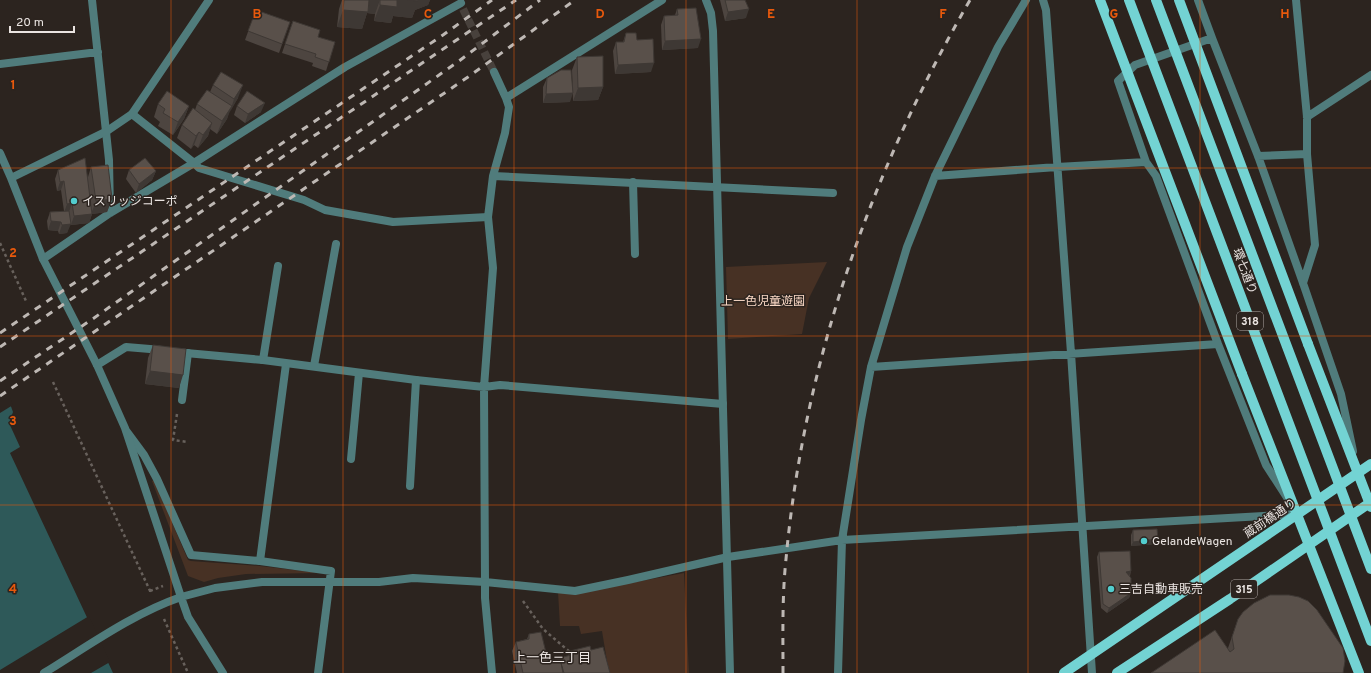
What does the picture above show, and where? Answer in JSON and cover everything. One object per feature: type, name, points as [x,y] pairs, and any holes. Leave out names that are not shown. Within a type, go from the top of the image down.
[{"type":"main road","points":[[1100,0],[1242,374],[1310,544],[1359,673]]},
{"type":"main road","name":"環七通り","points":[[1129,0],[1371,641]]},
{"type":"main road","name":"環七通り","points":[[1156,0],[1371,569]]},
{"type":"main road","points":[[1178,0],[1370,504]]},
{"type":"main road","name":"蔵前橋通り","points":[[1064,673],[1371,464]]},
{"type":"main road","name":"315","points":[[1118,673],[1370,504]]},
{"type":"street","points":[[92,0],[107,131],[110,213]]},
{"type":"street","points":[[11,178],[107,131],[132,114],[209,0]]},
{"type":"street","points":[[506,98],[662,0]]},
{"type":"street","points":[[706,0],[711,13],[713,31],[730,673]]},
{"type":"street","points":[[838,673],[842,540],[871,367],[907,247],[934,176],[998,47],[1026,0]]},
{"type":"street","points":[[1043,0],[1046,10],[1071,353],[1092,673]]},
{"type":"street","points":[[1198,0],[1258,156],[1341,394],[1358,473]]},
{"type":"street","points":[[1296,0],[1307,117],[1307,154],[1315,245],[1303,283]]},
{"type":"street","points":[[42,259],[110,213],[194,163],[346,67],[462,4]]},
{"type":"street","points":[[44,673],[116,629],[158,606],[181,597],[237,584],[330,581],[379,582],[413,578],[485,582],[575,591],[728,556],[842,540],[1298,514],[1266,465],[1218,344],[1156,176],[1146,162],[1118,81],[1135,65],[1212,38]]},
{"type":"street","points":[[0,64],[98,52]]},
{"type":"street","points":[[492,673],[485,598],[484,387],[493,268],[488,217],[493,176],[505,133],[508,107],[506,98],[494,72]]},
{"type":"street","points":[[1307,117],[1371,75]]},
{"type":"street","points":[[132,114],[199,168],[304,200],[325,210],[393,222],[488,217]]},
{"type":"street","points":[[0,153],[42,259],[97,365],[124,428],[188,617],[223,673]]},
{"type":"street","points":[[1258,156],[1307,154]]},
{"type":"street","points":[[934,176],[1146,162]]},
{"type":"street","points":[[493,176],[833,193]]},
{"type":"street","points":[[633,182],[635,254]]},
{"type":"street","points":[[314,366],[336,244]]},
{"type":"street","points":[[263,360],[278,266]]},
{"type":"street","points":[[871,367],[1218,344]]},
{"type":"street","points":[[97,365],[126,347],[263,360],[416,380],[484,387],[500,385],[723,404]]},
{"type":"street","points":[[182,400],[188,353]]},
{"type":"street","points":[[260,561],[286,364]]},
{"type":"street","points":[[351,459],[359,373]]},
{"type":"street","points":[[410,486],[416,380]]},
{"type":"street","points":[[124,428],[144,455],[157,479],[191,556],[260,561],[331,570],[318,673]]},
{"type":"path","points":[[0,243],[26,301]]},
{"type":"path","points":[[53,382],[188,673]]},
{"type":"path","points":[[182,400],[178,402],[173,440],[188,442]]},
{"type":"path","points":[[518,586],[519,596],[543,629],[572,653]]},
{"type":"green space","name":"上一色児童遊園","points":[[827,262],[809,298],[802,334],[728,339],[726,267]]},
{"type":"green space","points":[[154,480],[188,560],[320,573],[246,574],[218,578],[204,582],[188,576],[152,481]]},
{"type":"green space","points":[[684,573],[689,673],[609,673],[602,631],[581,634],[579,626],[560,626],[558,592],[577,593]]},
{"type":"water","points":[[0,376],[13,412],[9,423],[20,447],[10,453],[113,673],[0,673]]},
{"type":"pier","points":[[0,374],[2,375],[13,405],[0,413]]},
{"type":"pier","points":[[89,616],[110,662],[91,673],[0,673],[0,670]]},
{"type":"building","points":[[344,0],[369,0],[368,12],[343,10]]},
{"type":"building","points":[[380,0],[397,0],[397,7],[380,5]]},
{"type":"building","points":[[725,0],[745,0],[749,9],[728,12]]},
{"type":"building","points":[[696,8],[701,39],[665,41],[664,16],[678,15],[677,9]]},
{"type":"building","points":[[256,10],[290,22],[282,44],[248,31]]},
{"type":"building","points":[[293,21],[320,30],[318,37],[335,42],[329,62],[315,57],[316,54],[285,44]]},
{"type":"building","points":[[626,33],[636,33],[637,40],[653,39],[654,63],[618,65],[616,42],[624,42]]},
{"type":"building","points":[[603,56],[603,87],[578,88],[577,57]]},
{"type":"building","points":[[561,70],[571,70],[573,93],[546,94],[547,78]]},
{"type":"building","points":[[221,72],[243,85],[234,99],[213,85]]},
{"type":"building","points":[[207,90],[232,106],[222,121],[197,104]]},
{"type":"building","points":[[167,91],[189,106],[178,122],[163,113],[165,109],[158,104]]},
{"type":"building","points":[[247,91],[265,103],[248,114],[237,106]]},
{"type":"building","points":[[193,108],[212,123],[203,135],[199,132],[196,136],[182,125]]},
{"type":"building","name":"イスリッジコーポ","points":[[85,158],[92,214],[74,216],[72,203],[67,204],[64,181],[60,182],[58,170]]},
{"type":"building","points":[[145,158],[156,171],[139,184],[129,170]]},
{"type":"building","points":[[108,165],[112,199],[96,201],[91,167]]},
{"type":"building","points":[[69,211],[71,224],[62,225],[61,222],[51,221],[50,212]]},
{"type":"building","points":[[153,345],[186,349],[183,375],[150,371]]},
{"type":"building","points":[[1157,529],[1158,539],[1133,542],[1133,530]]},
{"type":"building","points":[[1130,551],[1131,571],[1126,572],[1131,578],[1131,593],[1109,608],[1103,604],[1099,552]]},
{"type":"building","points":[[1270,595],[1289,595],[1299,597],[1308,601],[1317,610],[1343,648],[1345,661],[1343,673],[1151,673],[1215,630],[1230,652],[1234,649],[1232,637],[1238,619],[1243,612],[1254,603]]},
{"type":"building","points":[[541,632],[548,661],[571,655],[570,651],[590,646],[591,650],[603,647],[610,673],[564,673],[561,663],[563,673],[523,673],[516,642],[529,639],[529,634]]},
{"type":"tunnel","points":[[463,9],[494,72]]},
{"type":"railway","points":[[0,333],[443,35],[492,0]]},
{"type":"railway","points":[[0,347],[516,0]]},
{"type":"railway","points":[[0,381],[94,318],[459,61],[540,0]]},
{"type":"railway","points":[[0,396],[468,77],[575,0]]},
{"type":"railway","points":[[783,673],[784,588],[795,485],[808,413],[826,341],[848,270],[873,200],[902,132],[934,65],[970,0]]},
{"type":"place","name":"イスリッジコーポ","points":[[74,201]]},
{"type":"place","name":"GelandeWagen","points":[[1144,541]]},
{"type":"place","name":"三吉自動車販売","points":[[1111,589]]},
{"type":"district","name":"上一色三丁目","points":[[552,657]]}]
